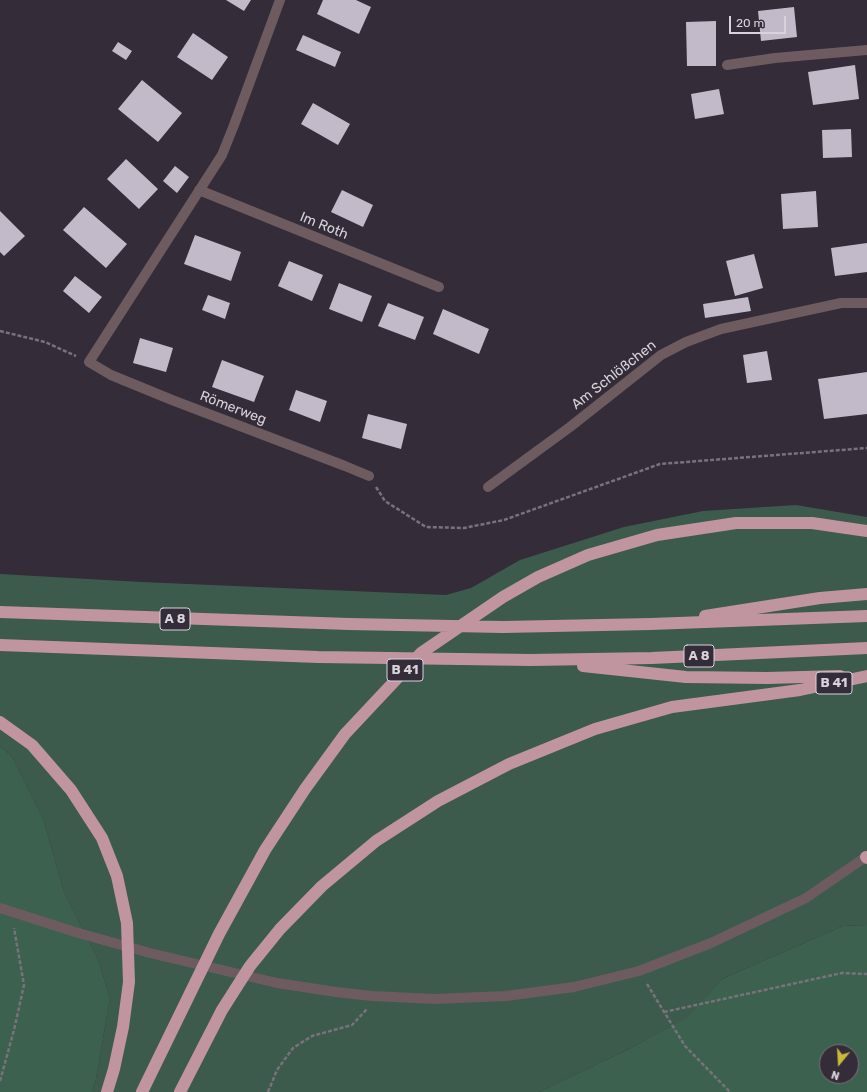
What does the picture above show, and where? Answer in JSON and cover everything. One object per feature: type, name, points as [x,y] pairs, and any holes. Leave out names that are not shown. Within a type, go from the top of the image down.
[{"type":"highway","name":"B 41","points":[[142,1092],[219,934],[266,850],[305,789],[345,734],[422,653],[503,597],[538,577],[588,555],[657,534],[736,523],[812,523],[867,531]]},
{"type":"highway","points":[[651,624],[820,598],[867,594]]},
{"type":"highway","name":"A 8","points":[[0,612],[349,624],[502,627],[651,624],[867,616]]},
{"type":"highway","name":"A 8","points":[[0,645],[318,657],[531,660],[652,658],[867,648]]},
{"type":"highway","points":[[531,660],[686,677],[767,678],[867,675]]},
{"type":"highway","name":"B 41","points":[[180,1092],[222,1010],[250,966],[280,929],[322,886],[376,841],[438,800],[509,764],[595,729],[672,707],[800,690],[867,675]]},
{"type":"highway","points":[[0,722],[32,746],[71,790],[102,838],[117,876],[127,923],[129,982],[114,1069],[107,1092]]},
{"type":"street","points":[[89,362],[222,156],[280,0]]},
{"type":"street","points":[[727,65],[775,58],[867,50]]},
{"type":"street","name":"Im Roth","points":[[199,190],[439,287]]},
{"type":"street","name":"Am Schlößchen","points":[[488,487],[570,427],[661,355],[686,342],[728,327],[841,303],[867,303]]},
{"type":"street","name":"Römerweg","points":[[89,362],[111,375],[172,400],[368,476]]},
{"type":"street","points":[[0,908],[75,932],[150,953],[277,983],[372,996],[434,999],[506,996],[574,987],[640,971],[711,944],[806,898],[867,857]]},
{"type":"path","points":[[0,331],[45,342],[89,362]]},
{"type":"path","points":[[368,476],[385,501],[426,527],[464,528],[504,520],[660,464],[867,448]]},
{"type":"path","points":[[0,1081],[14,1030],[24,985],[11,911]]},
{"type":"path","points":[[640,971],[684,1046],[730,1092]]},
{"type":"path","points":[[664,1012],[842,973],[867,974]]},
{"type":"path","points":[[268,1092],[277,1070],[293,1048],[312,1036],[352,1025],[367,1010],[372,996]]},
{"type":"green space","points":[[796,505],[867,517],[867,925],[843,926],[722,979],[689,1017],[629,1049],[539,1092],[92,1092],[96,1079],[110,998],[98,959],[64,892],[43,818],[13,758],[0,746],[0,574],[141,582],[446,595],[471,588],[520,560],[624,527],[703,511]]},
{"type":"green space","points":[[0,746],[13,758],[43,818],[64,892],[98,959],[110,998],[96,1079],[92,1092],[0,1092]]},
{"type":"green space","points":[[867,925],[867,1092],[539,1092],[629,1049],[688,1017],[722,979],[843,926]]},
{"type":"building","points":[[226,0],[251,0],[244,11]]},
{"type":"building","points":[[323,0],[356,0],[371,7],[359,34],[317,14]]},
{"type":"building","points":[[794,7],[797,37],[761,41],[758,11]]},
{"type":"building","points":[[716,21],[716,66],[687,66],[686,22]]},
{"type":"building","points":[[193,33],[228,57],[212,80],[177,57]]},
{"type":"building","points":[[303,35],[341,52],[335,67],[296,50]]},
{"type":"building","points":[[118,42],[132,51],[126,60],[112,51]]},
{"type":"building","points":[[855,65],[859,99],[813,105],[808,72]]},
{"type":"building","points":[[142,80],[182,113],[158,142],[118,109]]},
{"type":"building","points":[[719,89],[724,114],[695,119],[691,94]]},
{"type":"building","points":[[313,103],[350,124],[338,145],[301,124]]},
{"type":"building","points":[[851,129],[852,157],[823,158],[822,130]]},
{"type":"building","points":[[126,159],[158,189],[139,209],[107,179]]},
{"type":"building","points":[[175,166],[189,177],[177,193],[163,181]]},
{"type":"building","points":[[342,190],[373,205],[363,227],[331,212]]},
{"type":"building","points":[[816,191],[818,227],[783,229],[781,194]]},
{"type":"building","points":[[84,207],[127,244],[106,268],[63,230]]},
{"type":"building","points":[[0,211],[25,236],[4,256],[0,252]]},
{"type":"building","points":[[195,235],[241,252],[231,281],[184,264]]},
{"type":"building","points":[[867,243],[867,272],[835,276],[831,248]]},
{"type":"building","points":[[754,254],[763,288],[735,296],[726,261]]},
{"type":"building","points":[[289,261],[323,275],[312,301],[278,286]]},
{"type":"building","points":[[75,276],[102,297],[89,313],[63,291]]},
{"type":"building","points":[[339,283],[372,296],[362,322],[329,309]]},
{"type":"building","points":[[208,295],[230,303],[225,319],[202,310]]},
{"type":"building","points":[[748,297],[751,311],[705,318],[703,304]]},
{"type":"building","points":[[388,303],[424,317],[415,340],[378,326]]},
{"type":"building","points":[[443,309],[489,329],[479,354],[433,334]]},
{"type":"building","points":[[140,338],[173,348],[166,372],[133,363]]},
{"type":"building","points":[[767,351],[772,380],[747,383],[743,355]]},
{"type":"building","points":[[222,360],[264,376],[254,402],[212,387]]},
{"type":"building","points":[[867,372],[867,414],[824,419],[818,379]]},
{"type":"building","points":[[296,390],[327,401],[320,422],[289,410]]},
{"type":"building","points":[[368,414],[407,424],[401,449],[362,438]]}]
